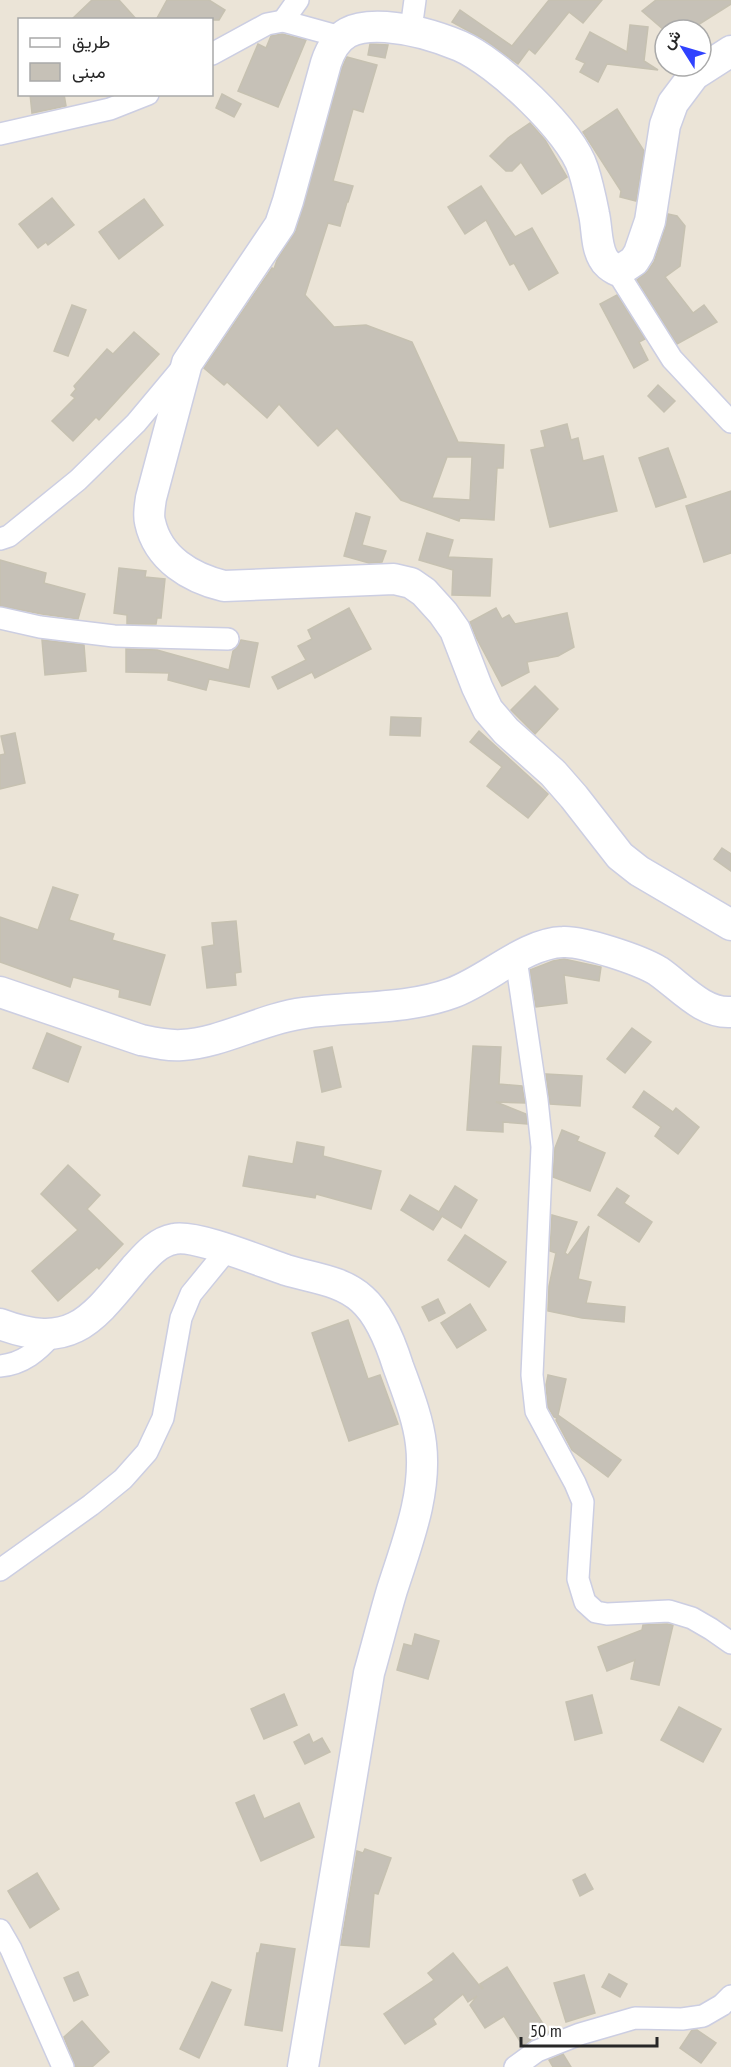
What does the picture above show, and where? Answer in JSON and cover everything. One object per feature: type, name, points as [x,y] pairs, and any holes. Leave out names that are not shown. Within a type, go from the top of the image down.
[{"type":"main road","points":[[731,51],[694,75],[673,102],[665,125],[650,221],[634,261],[616,270],[608,265],[602,256],[583,167],[559,127],[494,68],[413,14],[376,27],[353,29],[341,37],[331,49],[326,63],[280,225],[187,363],[151,498],[150,510],[150,521],[161,547],[177,565],[202,580],[225,585],[394,579],[411,583],[424,592],[455,630],[488,710],[506,731],[553,773],[620,856],[639,871],[731,925]]},
{"type":"main road","points":[[0,992],[141,1040],[183,1045],[269,1020],[303,1013],[426,1002],[474,984],[516,958],[540,947],[563,942],[583,945],[639,962],[657,970],[709,1009],[721,1013],[731,1012]]},
{"type":"main road","points":[[0,1324],[18,1331],[52,1334],[71,1331],[91,1318],[147,1255],[162,1243],[176,1238],[195,1239],[290,1271],[327,1280],[362,1299],[374,1313],[393,1352],[408,1392],[421,1444],[420,1487],[415,1518],[386,1609],[369,1673],[303,2067]]},
{"type":"street","points":[[283,21],[298,0]]},
{"type":"street","points":[[213,53],[267,24],[283,21],[341,37]]},
{"type":"street","points":[[0,134],[110,109],[143,96]]},
{"type":"street","points":[[616,270],[672,359],[731,422]]},
{"type":"street","points":[[0,539],[9,536],[78,480],[136,423],[187,363]]},
{"type":"street","points":[[0,618],[40,627],[114,636],[228,639]]},
{"type":"street","points":[[516,958],[542,1147],[532,1375],[536,1411],[583,1502],[578,1579],[585,1602],[596,1612],[607,1614],[669,1611],[692,1618],[731,1643]]},
{"type":"street","points":[[0,1570],[91,1505],[123,1479],[147,1452],[163,1418],[184,1310],[191,1294],[227,1250]]},
{"type":"street","points":[[0,1366],[13,1365],[37,1352],[52,1334]]},
{"type":"street","points":[[0,1930],[11,1949],[63,2067]]},
{"type":"street","points":[[516,2067],[537,2051],[580,2034],[635,2018],[682,2019],[703,2016],[722,2005],[731,1996]]},
{"type":"building","points":[[92,0],[119,0],[135,18],[73,18]]},
{"type":"building","points":[[167,0],[209,0],[225,10],[219,20],[213,20],[213,18],[157,18]]},
{"type":"building","points":[[549,0],[602,0],[583,23],[569,12],[535,54],[529,49],[518,64],[485,40],[452,22],[460,10],[512,46]]},
{"type":"building","points":[[656,0],[731,0],[731,4],[709,18],[653,18],[653,20],[642,11]]},
{"type":"building","points":[[630,25],[648,27],[644,61],[653,67],[653,69],[607,64],[598,82],[580,72],[585,63],[576,59],[590,32],[627,52]]},
{"type":"building","points":[[282,34],[306,40],[278,107],[238,91],[258,44],[266,48],[271,36]]},
{"type":"building","points":[[370,44],[388,45],[385,58],[368,55]]},
{"type":"building","points":[[347,57],[377,65],[363,112],[353,109],[333,181],[353,186],[348,202],[340,226],[328,223],[305,295],[334,327],[366,325],[412,342],[458,442],[504,445],[503,468],[497,468],[494,520],[460,518],[459,521],[401,500],[337,428],[318,446],[279,404],[267,418],[227,382],[224,385],[204,368],[272,268],[274,269],[277,260],[296,231]],"holes":[[[447,457],[472,457],[470,500],[432,498]]]},
{"type":"building","points":[[222,94],[241,104],[234,117],[216,108]]},
{"type":"building","points":[[30,96],[64,96],[66,106],[32,113]]},
{"type":"building","points":[[617,109],[644,151],[636,201],[620,197],[621,191],[583,132]]},
{"type":"building","points":[[530,123],[545,140],[567,177],[542,194],[521,162],[512,171],[506,171],[490,156],[508,138]]},
{"type":"building","points":[[481,186],[515,237],[532,228],[558,273],[529,290],[514,263],[510,265],[486,220],[465,234],[448,207]]},
{"type":"building","points":[[52,198],[74,225],[48,245],[46,242],[38,248],[19,224]]},
{"type":"building","points":[[144,199],[163,225],[119,259],[99,232]]},
{"type":"building","points":[[668,214],[677,216],[685,226],[680,266],[665,277],[693,313],[704,305],[717,322],[677,344],[637,280],[648,271],[654,262]]},
{"type":"building","points":[[617,295],[645,339],[639,342],[648,360],[634,368],[600,304]]},
{"type":"building","points":[[72,305],[86,310],[68,356],[54,351]]},
{"type":"building","points":[[134,332],[159,354],[99,420],[96,417],[73,441],[52,421],[75,398],[71,395],[76,389],[74,386],[107,349],[113,354]]},
{"type":"building","points":[[658,385],[675,401],[664,412],[648,396]]},
{"type":"building","points":[[567,424],[571,440],[578,438],[583,461],[603,456],[617,511],[550,527],[531,450],[545,447],[541,431]]},
{"type":"building","points":[[668,448],[686,497],[656,507],[639,458]]},
{"type":"building","points":[[731,491],[731,553],[704,562],[686,506]]},
{"type":"building","points":[[356,513],[370,517],[362,545],[386,551],[382,562],[369,563],[344,556]]},
{"type":"building","points":[[427,533],[453,540],[448,557],[492,559],[490,596],[452,595],[453,570],[419,560]]},
{"type":"building","points":[[0,560],[46,573],[44,583],[85,594],[78,619],[0,606]]},
{"type":"building","points":[[119,568],[146,571],[145,577],[165,579],[161,618],[157,618],[156,624],[127,624],[127,615],[114,613]]},
{"type":"building","points":[[349,608],[371,649],[315,678],[312,672],[278,689],[272,677],[306,660],[298,646],[312,639],[308,630]]},
{"type":"building","points":[[496,608],[502,619],[509,615],[515,624],[567,613],[574,647],[558,656],[527,662],[529,672],[502,686],[470,622]]},
{"type":"building","points":[[42,640],[84,645],[86,671],[45,675]]},
{"type":"building","points":[[241,640],[258,643],[249,687],[209,679],[206,690],[168,680],[169,673],[126,672],[126,649],[157,650],[229,670],[233,651]]},
{"type":"building","points":[[535,686],[558,709],[535,734],[511,710]]},
{"type":"building","points":[[391,717],[421,718],[420,736],[390,735]]},
{"type":"building","points":[[479,731],[548,794],[528,818],[487,786],[502,767],[470,742]]},
{"type":"building","points":[[15,733],[25,783],[0,789],[0,755],[5,754],[1,736]]},
{"type":"building","points":[[722,848],[731,854],[731,871],[714,859]]},
{"type":"building","points":[[53,887],[78,895],[69,920],[114,934],[112,940],[165,955],[150,1005],[119,997],[120,990],[73,977],[70,987],[0,962],[0,917],[38,930]]},
{"type":"building","points":[[236,921],[241,972],[235,973],[236,985],[207,988],[202,947],[214,945],[212,923]]},
{"type":"building","points":[[564,959],[601,967],[599,981],[564,975],[567,1003],[536,1007],[530,970]]},
{"type":"building","points":[[632,1028],[651,1042],[625,1073],[607,1059]]},
{"type":"building","points":[[47,1033],[81,1047],[68,1082],[33,1068]]},
{"type":"building","points":[[473,1046],[501,1047],[499,1084],[522,1086],[525,1103],[496,1102],[526,1114],[527,1124],[503,1122],[503,1132],[467,1130]]},
{"type":"building","points":[[332,1047],[341,1087],[322,1092],[314,1051]]},
{"type":"building","points":[[546,1074],[582,1076],[580,1106],[550,1104]]},
{"type":"building","points":[[644,1091],[673,1112],[676,1108],[699,1127],[678,1154],[655,1136],[661,1127],[633,1107]]},
{"type":"building","points":[[562,1130],[579,1137],[577,1141],[605,1153],[590,1191],[553,1177],[555,1148]]},
{"type":"building","points":[[297,1142],[324,1147],[323,1156],[381,1171],[371,1209],[316,1194],[315,1198],[243,1186],[249,1156],[293,1164]]},
{"type":"building","points":[[68,1165],[100,1195],[87,1209],[123,1244],[99,1269],[97,1267],[58,1301],[32,1271],[78,1230],[41,1194]]},
{"type":"building","points":[[455,1186],[477,1200],[461,1228],[442,1216],[433,1230],[401,1210],[410,1195],[439,1212]]},
{"type":"building","points":[[617,1188],[629,1196],[624,1203],[652,1222],[639,1242],[598,1215]]},
{"type":"building","points":[[552,1215],[577,1222],[565,1253],[568,1255],[589,1226],[578,1279],[591,1282],[586,1303],[625,1307],[624,1322],[582,1318],[548,1311],[549,1286],[556,1253],[550,1251]]},
{"type":"building","points":[[465,1235],[506,1262],[489,1287],[448,1260]]},
{"type":"building","points":[[438,1299],[445,1313],[429,1321],[422,1307]]},
{"type":"building","points":[[470,1304],[486,1330],[457,1348],[441,1323]]},
{"type":"building","points":[[348,1320],[368,1379],[380,1375],[398,1424],[349,1441],[312,1333]]},
{"type":"building","points":[[548,1375],[566,1379],[558,1415],[621,1460],[608,1477],[572,1450],[557,1418],[548,1407],[546,1385]]},
{"type":"building","points":[[643,1625],[673,1625],[659,1685],[631,1679],[635,1660],[607,1671],[598,1647],[642,1630]]},
{"type":"building","points":[[415,1634],[439,1641],[428,1679],[397,1670],[404,1644],[412,1646]]},
{"type":"building","points":[[284,1694],[297,1725],[264,1739],[251,1709]]},
{"type":"building","points":[[592,1695],[602,1733],[575,1740],[566,1702]]},
{"type":"building","points":[[679,1707],[721,1729],[703,1762],[661,1740]]},
{"type":"building","points":[[309,1734],[313,1743],[322,1738],[330,1752],[305,1764],[294,1742]]},
{"type":"building","points":[[254,1795],[264,1819],[299,1803],[314,1837],[261,1861],[236,1803]]},
{"type":"building","points":[[365,1849],[391,1858],[378,1894],[374,1893],[369,1947],[341,1945],[357,1851],[363,1853]]},
{"type":"building","points":[[37,1873],[59,1909],[30,1928],[8,1891]]},
{"type":"building","points":[[585,1874],[593,1889],[580,1896],[573,1880]]},
{"type":"building","points":[[261,1944],[295,1949],[282,2031],[245,2025],[257,1953],[259,1953]]},
{"type":"building","points":[[453,1953],[482,1989],[480,1984],[507,1967],[549,2033],[532,2039],[523,2046],[504,2016],[485,2028],[470,2005],[477,1996],[468,2002],[463,1994],[433,2019],[436,2024],[405,2044],[384,2014],[434,1980],[428,1973]]},
{"type":"building","points":[[78,1972],[88,1995],[74,2001],[64,1978]]},
{"type":"building","points":[[609,1974],[627,1984],[620,1997],[602,1987]]},
{"type":"building","points":[[584,1975],[595,2013],[566,2022],[554,1983]]},
{"type":"building","points":[[212,1982],[231,1990],[199,2058],[180,2049]]},
{"type":"building","points":[[82,2021],[109,2052],[92,2067],[76,2067],[64,2037]]},
{"type":"building","points":[[692,2030],[697,2030],[716,2043],[701,2063],[680,2048]]},
{"type":"building","points":[[563,2054],[571,2067],[553,2067],[549,2060]]}]
